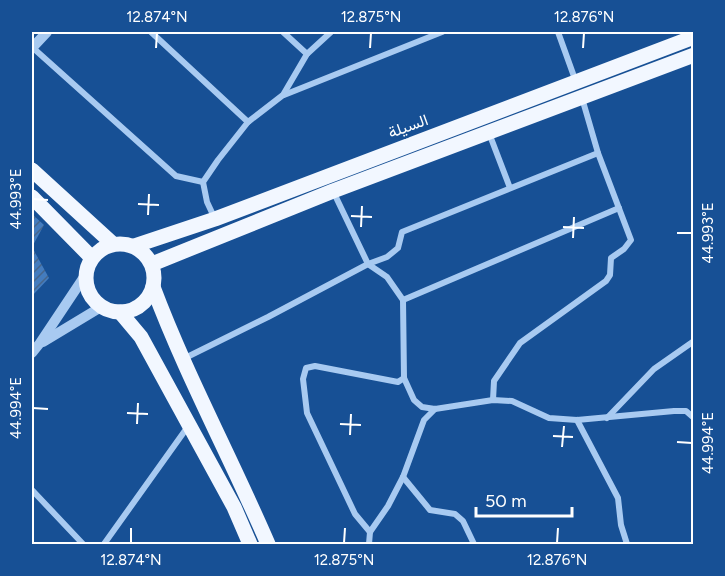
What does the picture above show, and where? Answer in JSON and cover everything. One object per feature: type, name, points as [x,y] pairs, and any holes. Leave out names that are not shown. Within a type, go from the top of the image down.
[{"type":"main road","name":"السيلة","points":[[134,246],[215,219],[576,82],[683,37]]},
{"type":"main road","points":[[152,264],[333,190],[693,55]]},
{"type":"main road","points":[[576,82],[582,97]]},
{"type":"main road","points":[[32,170],[113,244]]},
{"type":"main road","points":[[32,197],[92,258]]},
{"type":"main road","points":[[123,243],[134,246],[147,256],[152,264],[153,287],[149,297],[141,305],[131,310],[110,311],[101,307],[89,292],[86,283],[86,274],[92,258],[98,251],[113,244],[123,243]]},
{"type":"main road","points":[[153,287],[170,330],[268,544]]},
{"type":"main road","points":[[120,312],[141,337],[234,507],[250,544]]},
{"type":"street","points":[[47,32],[32,48],[176,176],[203,182]]},
{"type":"street","points":[[151,32],[248,122]]},
{"type":"street","points":[[283,32],[307,54]]},
{"type":"street","points":[[283,95],[307,54],[331,32]]},
{"type":"street","points":[[215,219],[207,202],[203,182],[248,122],[283,95],[442,32]]},
{"type":"street","points":[[558,32],[576,82]]},
{"type":"street","points":[[493,400],[494,381],[520,343],[606,281],[610,275],[611,258],[624,249],[631,240],[598,153],[582,97]]},
{"type":"street","points":[[489,133],[510,188]]},
{"type":"street","points":[[183,359],[368,264],[387,257],[398,248],[402,232],[598,153]]},
{"type":"street","points":[[333,190],[368,264],[387,277],[403,300],[404,378],[414,400],[422,407],[435,409],[493,400],[512,401],[549,418],[577,420],[674,411],[686,411],[693,418]]},
{"type":"street","points":[[403,300],[619,208]]},
{"type":"street","points":[[32,353],[86,274]]},
{"type":"street","points":[[40,343],[101,307]]},
{"type":"street","points":[[607,418],[654,369],[693,340]]},
{"type":"street","points":[[370,532],[355,514],[307,413],[303,379],[306,368],[315,366],[398,382],[404,378]]},
{"type":"street","points":[[369,544],[370,532],[388,506],[403,477],[424,420],[435,409]]},
{"type":"street","points":[[577,420],[618,498],[621,525],[627,544]]},
{"type":"street","points":[[104,544],[189,424]]},
{"type":"street","points":[[403,477],[430,510],[455,514],[463,521],[474,544]]},
{"type":"street","points":[[32,490],[83,544]]},
{"type":"building","points":[[32,214],[44,225],[32,247]]},
{"type":"building","points":[[32,247],[49,278],[32,296]]}]
